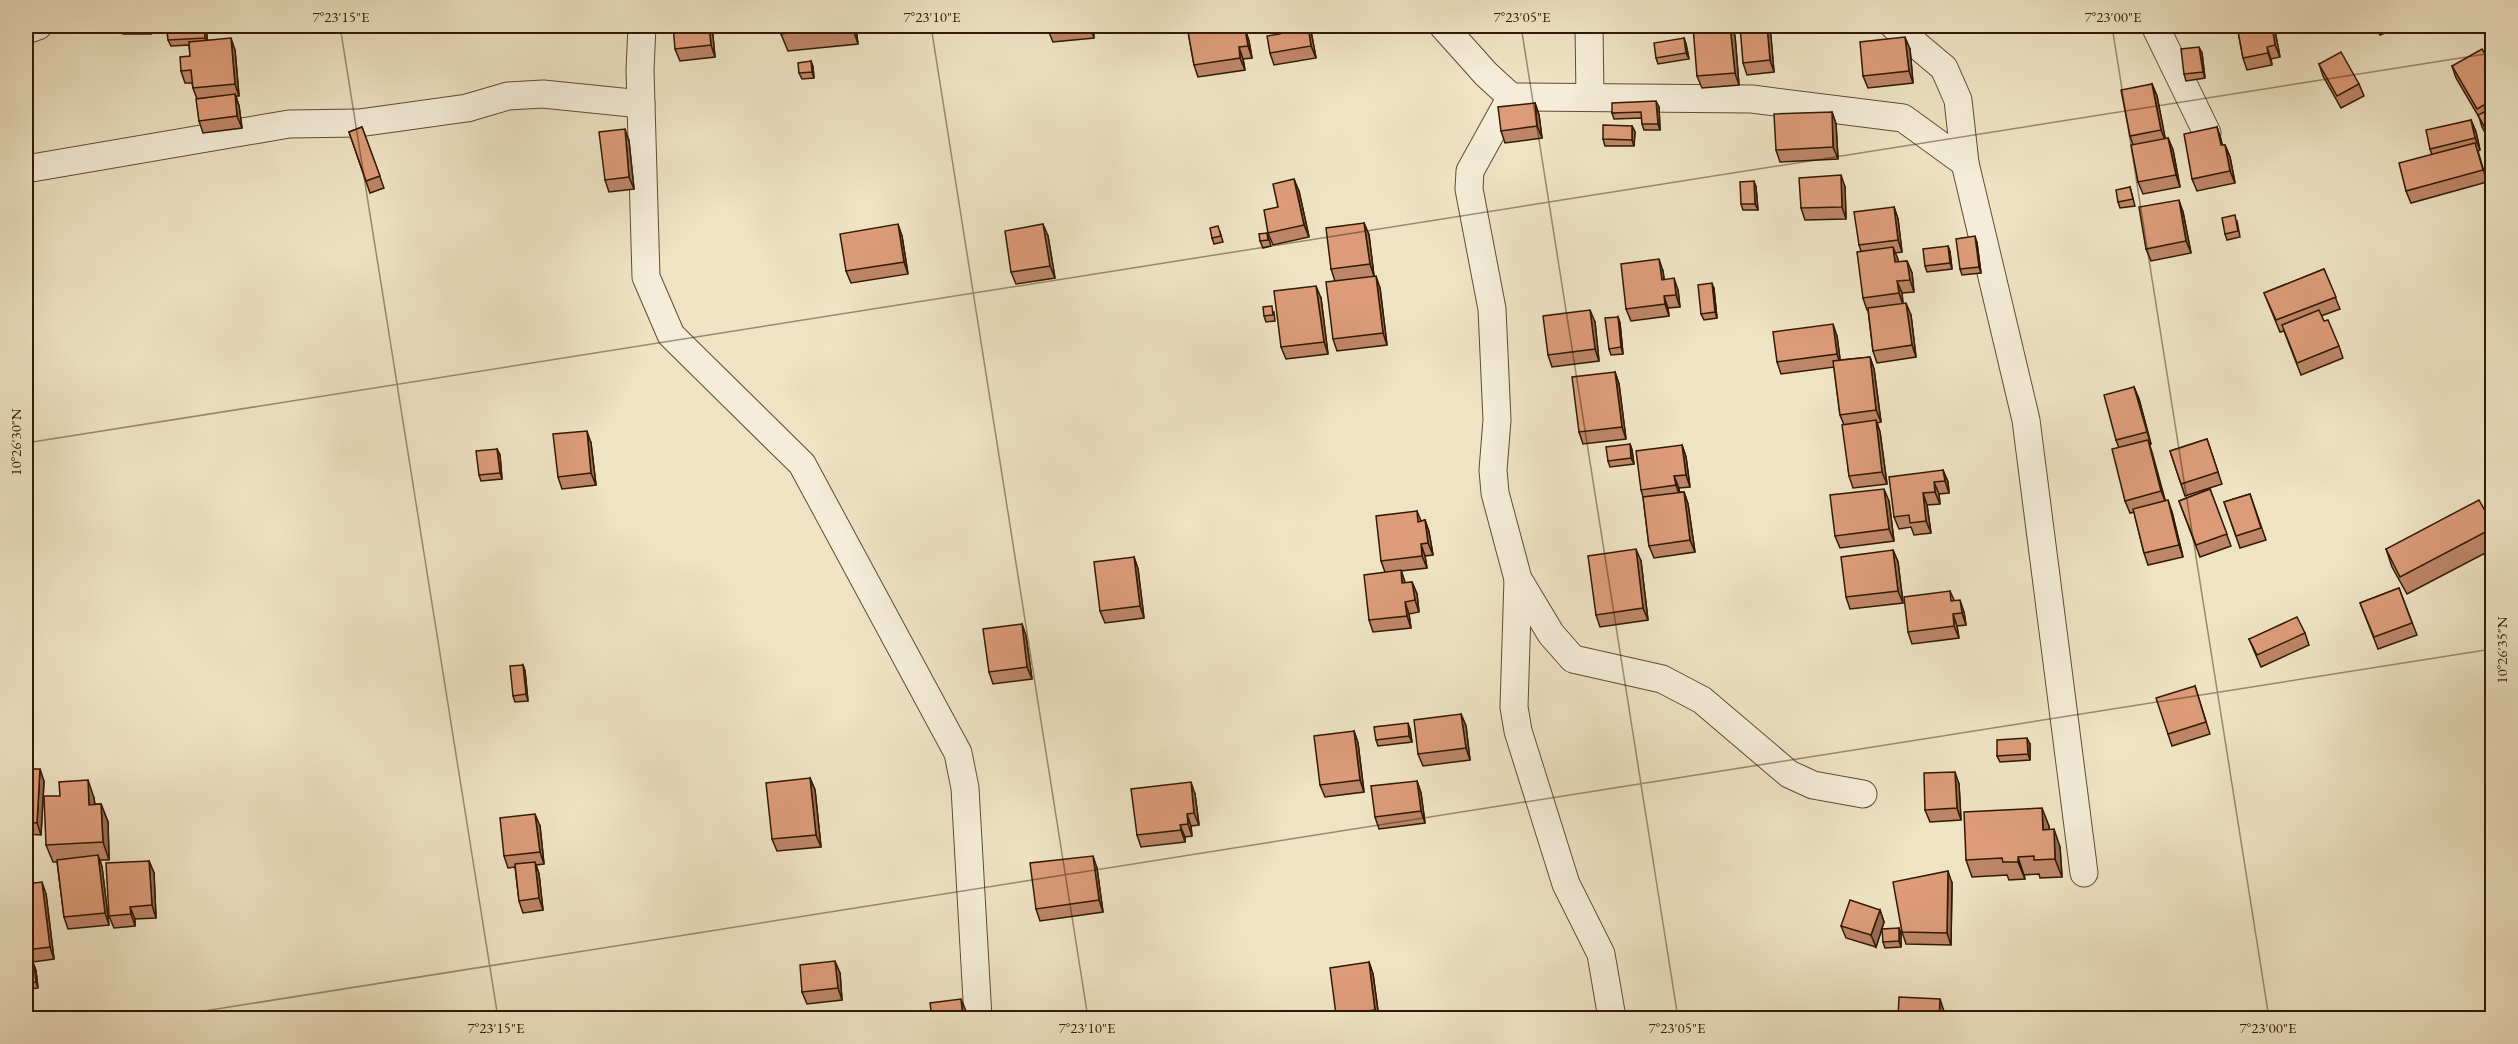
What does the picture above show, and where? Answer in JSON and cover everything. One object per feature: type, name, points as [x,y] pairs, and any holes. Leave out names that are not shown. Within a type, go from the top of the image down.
[{"type":"street","points":[[26,30],[38,26]]},
{"type":"street","points":[[642,26],[641,104],[646,277],[671,335],[802,464],[958,753],[965,788],[978,1018]]},
{"type":"street","points":[[1443,26],[1511,97],[1752,99],[1903,118],[1965,162]]},
{"type":"street","points":[[1589,26],[1590,97]]},
{"type":"street","points":[[1894,26],[1944,68],[1958,100],[1965,162],[2026,420],[2084,873]]},
{"type":"street","points":[[2155,26],[2207,133]]},
{"type":"street","points":[[26,170],[289,124],[359,123],[467,108],[508,96],[543,94],[641,104]]},
{"type":"street","points":[[1511,97],[1470,171],[1469,189],[1492,309],[1497,420],[1493,470],[1496,493],[1518,579],[1514,707],[1518,731],[1566,884],[1601,954],[1612,1018]]},
{"type":"street","points":[[1518,579],[1551,634],[1573,659],[1662,680],[1702,700],[1789,774],[1813,785],[1863,794]]},
{"type":"building","points":[[673,26],[709,26],[711,45],[675,49]]},
{"type":"building","points":[[781,26],[852,26],[781,34]]},
{"type":"building","points":[[1048,26],[1090,26],[1048,30]]},
{"type":"building","points":[[1187,26],[1235,26],[1236,31],[1245,29],[1248,46],[1239,47],[1240,58],[1194,65]]},
{"type":"building","points":[[1278,26],[1308,26],[1311,46],[1270,53],[1267,36],[1280,34]]},
{"type":"building","points":[[1730,26],[1735,73],[1697,76],[1693,27]]},
{"type":"building","points":[[1740,26],[1767,26],[1770,60],[1743,63]]},
{"type":"building","points":[[2237,26],[2272,26],[2275,45],[2267,47],[2268,53],[2243,58]]},
{"type":"building","points":[[204,27],[205,38],[168,40],[167,29]]},
{"type":"building","points":[[1905,37],[1909,71],[1863,76],[1860,42]]},
{"type":"building","points":[[231,38],[235,84],[193,88],[191,70],[181,71],[180,57],[190,56],[189,42]]},
{"type":"building","points":[[1684,38],[1686,53],[1656,58],[1654,43]]},
{"type":"building","points":[[2493,39],[2493,50],[2488,42]]},
{"type":"building","points":[[2199,47],[2203,72],[2184,74],[2181,49]]},
{"type":"building","points":[[2482,49],[2493,67],[2493,100],[2477,109],[2452,66]]},
{"type":"building","points":[[2341,52],[2359,84],[2337,96],[2319,64]]},
{"type":"building","points":[[811,61],[812,72],[799,73],[798,63]]},
{"type":"building","points":[[2152,84],[2161,130],[2130,136],[2121,90]]},
{"type":"building","points":[[235,94],[237,116],[199,121],[196,99]]},
{"type":"building","points":[[1656,101],[1658,124],[1642,124],[1641,112],[1612,113],[1612,103]]},
{"type":"building","points":[[1535,103],[1537,126],[1501,131],[1498,107]]},
{"type":"building","points":[[2493,108],[2493,143],[2478,115]]},
{"type":"building","points":[[1832,112],[1833,147],[1776,150],[1774,114]]},
{"type":"building","points":[[2471,120],[2475,138],[2430,149],[2426,130]]},
{"type":"building","points":[[1603,125],[1632,126],[1632,140],[1603,139]]},
{"type":"building","points":[[362,127],[380,176],[366,181],[349,132]]},
{"type":"building","points":[[2217,127],[2221,145],[2225,145],[2230,171],[2192,179],[2184,134]]},
{"type":"building","points":[[625,129],[629,177],[605,180],[599,132]]},
{"type":"building","points":[[2168,138],[2176,175],[2138,182],[2131,145]]},
{"type":"building","points":[[2475,143],[2483,170],[2406,191],[2399,163]]},
{"type":"building","points":[[1841,175],[1842,207],[1801,208],[1799,178]]},
{"type":"building","points":[[1294,179],[1304,225],[1268,233],[1264,210],[1278,207],[1273,184]]},
{"type":"building","points":[[1754,181],[1755,204],[1741,204],[1740,182]]},
{"type":"building","points":[[2130,187],[2133,199],[2118,202],[2116,190]]},
{"type":"building","points":[[2179,200],[2186,241],[2146,249],[2139,207]]},
{"type":"building","points":[[1894,207],[1898,240],[1859,245],[1854,212]]},
{"type":"building","points":[[2235,215],[2238,231],[2225,234],[2222,218]]},
{"type":"building","points":[[1364,223],[1370,264],[1331,269],[1326,228]]},
{"type":"building","points":[[898,224],[904,262],[846,271],[840,234]]},
{"type":"building","points":[[1043,224],[1050,266],[1011,272],[1005,231]]},
{"type":"building","points":[[1218,226],[1221,236],[1212,238],[1210,228]]},
{"type":"building","points":[[1267,233],[1268,240],[1260,241],[1259,234]]},
{"type":"building","points":[[1975,236],[1979,267],[1960,269],[1956,239]]},
{"type":"building","points":[[1948,246],[1950,263],[1925,266],[1923,249]]},
{"type":"building","points":[[1893,247],[1895,262],[1907,261],[1910,280],[1897,281],[1899,293],[1863,298],[1857,252]]},
{"type":"building","points":[[1659,259],[1662,280],[1674,278],[1676,295],[1664,296],[1665,304],[1626,309],[1621,264]]},
{"type":"building","points":[[2324,269],[2336,297],[2276,320],[2264,293]]},
{"type":"building","points":[[1376,276],[1383,333],[1333,339],[1326,282]]},
{"type":"building","points":[[1712,283],[1715,312],[1701,314],[1698,285]]},
{"type":"building","points":[[1316,286],[1324,342],[1281,347],[1274,291]]},
{"type":"building","points":[[1906,303],[1912,345],[1873,351],[1868,308]]},
{"type":"building","points":[[1272,306],[1273,315],[1264,316],[1263,307]]},
{"type":"building","points":[[1590,310],[1595,349],[1548,355],[1543,316]]},
{"type":"building","points":[[2319,310],[2324,321],[2328,320],[2339,346],[2297,363],[2282,325]]},
{"type":"building","points":[[1618,317],[1621,347],[1609,349],[1605,318]]},
{"type":"building","points":[[1833,324],[1837,354],[1777,362],[1773,332]]},
{"type":"building","points":[[1870,357],[1876,410],[1840,415],[1833,361]]},
{"type":"building","points":[[1615,372],[1622,427],[1579,432],[1572,377]]},
{"type":"building","points":[[2134,387],[2147,432],[2116,440],[2104,395]]},
{"type":"building","points":[[1876,420],[1882,472],[1849,476],[1842,425]]},
{"type":"building","points":[[587,431],[591,473],[558,477],[553,434]]},
{"type":"building","points":[[2207,439],[2218,472],[2181,484],[2170,451]]},
{"type":"building","points":[[2148,440],[2161,491],[2125,501],[2112,449]]},
{"type":"building","points":[[1630,444],[1631,458],[1608,461],[1606,447]]},
{"type":"building","points":[[1682,445],[1686,475],[1674,476],[1676,485],[1641,490],[1636,451]]},
{"type":"building","points":[[497,449],[500,473],[479,475],[476,451]]},
{"type":"building","points":[[1943,470],[1945,481],[1934,482],[1935,492],[1923,493],[1926,521],[1910,523],[1909,515],[1894,517],[1889,477]]},
{"type":"building","points":[[1884,489],[1889,529],[1835,536],[1830,495]]},
{"type":"building","points":[[2210,489],[2227,534],[2196,545],[2179,501]]},
{"type":"building","points":[[1684,492],[1690,540],[1649,546],[1643,497]]},
{"type":"building","points":[[2250,494],[2261,528],[2236,536],[2224,502]]},
{"type":"building","points":[[2168,500],[2179,545],[2144,553],[2133,509]]},
{"type":"building","points":[[2479,500],[2493,528],[2400,577],[2386,549]]},
{"type":"building","points":[[1417,511],[1418,522],[1425,520],[1428,543],[1421,544],[1422,556],[1381,561],[1376,516]]},
{"type":"building","points":[[1636,549],[1643,608],[1596,615],[1588,556]]},
{"type":"building","points":[[1893,550],[1898,591],[1846,597],[1841,557]]},
{"type":"building","points":[[1134,557],[1140,606],[1100,611],[1094,562]]},
{"type":"building","points":[[1401,570],[1402,583],[1412,582],[1415,600],[1405,602],[1407,616],[1369,620],[1364,575]]},
{"type":"building","points":[[2399,588],[2412,623],[2374,637],[2360,603]]},
{"type":"building","points":[[1950,591],[1951,601],[1960,600],[1962,613],[1953,614],[1954,626],[1908,632],[1904,597]]},
{"type":"building","points":[[2297,617],[2305,633],[2257,655],[2249,639]]},
{"type":"building","points":[[1022,624],[1027,667],[989,672],[983,629]]},
{"type":"building","points":[[523,665],[526,694],[513,696],[510,666]]},
{"type":"building","points":[[2195,686],[2206,722],[2168,734],[2156,698]]},
{"type":"building","points":[[1461,714],[1466,748],[1418,754],[1414,720]]},
{"type":"building","points":[[1408,723],[1409,736],[1376,740],[1374,727]]},
{"type":"building","points":[[1354,731],[1360,780],[1320,785],[1314,736]]},
{"type":"building","points":[[2027,738],[2028,754],[1997,756],[1997,740]]},
{"type":"building","points":[[26,769],[40,769],[37,823],[26,822]]},
{"type":"building","points":[[1955,772],[1957,808],[1925,810],[1924,773]]},
{"type":"building","points":[[810,778],[816,835],[772,839],[766,783]]},
{"type":"building","points":[[88,780],[89,805],[101,804],[103,842],[46,845],[44,796],[60,796],[59,782]]},
{"type":"building","points":[[1417,781],[1421,811],[1375,817],[1371,786]]},
{"type":"building","points":[[2493,781],[2493,811],[2486,783]]},
{"type":"building","points":[[1191,782],[1194,813],[1187,814],[1188,824],[1180,825],[1181,830],[1137,835],[1131,789]]},
{"type":"building","points":[[2042,808],[2043,830],[2054,829],[2055,859],[2034,860],[2034,856],[2018,857],[2018,862],[2003,862],[2002,858],[1966,860],[1964,812]]},
{"type":"building","points":[[535,814],[540,852],[504,856],[500,818]]},
{"type":"building","points":[[98,855],[105,913],[64,917],[57,860]]},
{"type":"building","points":[[1093,856],[1099,900],[1036,909],[1030,863]]},
{"type":"building","points":[[149,861],[152,905],[130,907],[131,914],[109,916],[106,863]]},
{"type":"building","points":[[535,862],[539,898],[519,901],[515,864]]},
{"type":"building","points":[[1948,871],[1947,933],[1902,932],[1893,882]]},
{"type":"building","points":[[42,882],[50,947],[26,950],[26,884]]},
{"type":"building","points":[[1850,900],[1880,910],[1871,935],[1841,926]]},
{"type":"building","points":[[1899,928],[1899,941],[1883,942],[1882,929]]},
{"type":"building","points":[[835,961],[838,988],[802,992],[800,965]]},
{"type":"building","points":[[1369,962],[1375,1010],[1336,1015],[1330,968]]},
{"type":"building","points":[[34,965],[36,982],[26,983],[26,966]]},
{"type":"building","points":[[1899,997],[1940,999],[1939,1018],[1898,1018]]},
{"type":"building","points":[[961,999],[963,1018],[932,1018],[930,1003]]}]
